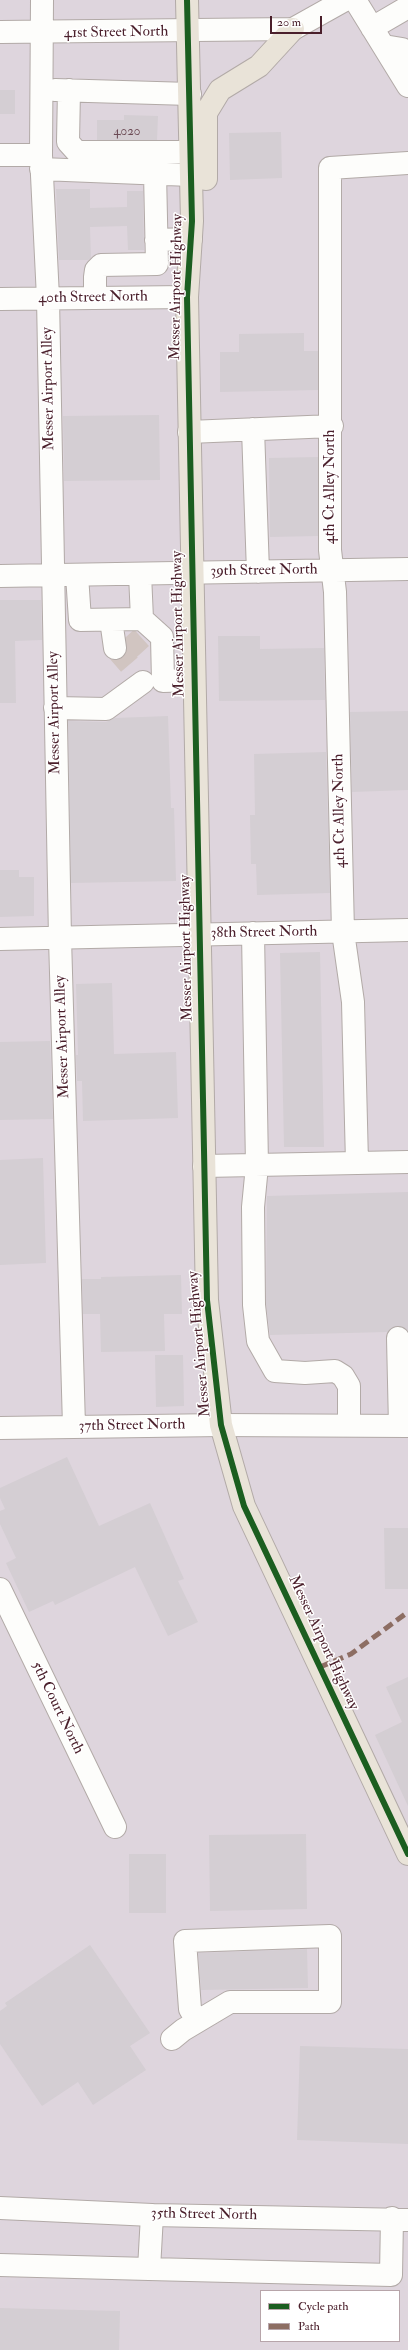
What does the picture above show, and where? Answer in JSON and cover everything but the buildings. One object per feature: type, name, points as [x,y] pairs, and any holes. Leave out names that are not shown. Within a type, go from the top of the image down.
[{"type":"main road","name":"Messer Airport Highway","points":[[187,0],[189,32],[192,230],[187,297],[191,573],[207,1300],[221,1425],[244,1506],[408,1854]]},
{"type":"main road","points":[[192,230],[206,192],[206,113],[220,90],[259,66],[293,29]]},
{"type":"street","name":"Messer Airport Alley","points":[[42,0],[43,34],[41,162],[48,298],[60,938],[74,1426]]},
{"type":"street","name":"41st Street North","points":[[0,32],[43,34],[293,29],[345,0]]},
{"type":"street","points":[[355,0],[372,28],[400,49],[408,86]]},
{"type":"street","points":[[372,28],[408,7]]},
{"type":"street","points":[[42,90],[190,94]]},
{"type":"street","points":[[69,90],[68,137],[70,146],[77,152],[191,152]]},
{"type":"street","points":[[0,155],[41,162],[191,175]]},
{"type":"street","name":"4th Ct Alley North","points":[[357,1163],[353,1002],[343,932],[335,592],[330,550],[332,426],[330,168],[408,163]]},
{"type":"street","points":[[95,298],[94,277],[96,270],[102,265],[157,264],[155,173]]},
{"type":"street","points":[[156,240],[192,230]]},
{"type":"street","name":"40th Street North","points":[[0,299],[187,297]]},
{"type":"street","points":[[189,432],[332,426]]},
{"type":"street","points":[[253,429],[258,572]]},
{"type":"street","name":"39th Street North","points":[[0,576],[408,568]]},
{"type":"street","points":[[140,574],[142,619]]},
{"type":"street","points":[[55,708],[106,709],[146,673],[162,637],[142,619],[80,620],[77,575]]},
{"type":"street","points":[[111,620],[121,643]]},
{"type":"street","points":[[146,673],[194,680]]},
{"type":"street","name":"38th Street North","points":[[0,939],[408,930]]},
{"type":"street","points":[[253,933],[257,1166],[253,1207],[254,1305],[258,1341],[275,1371],[305,1373],[335,1371],[343,1376],[349,1386],[349,1425]]},
{"type":"street","points":[[204,1166],[408,1162]]},
{"type":"street","points":[[398,1338],[404,1426]]},
{"type":"street","name":"37th Street North","points":[[0,1428],[221,1425],[404,1426]]},
{"type":"street","name":"5th Court North","points":[[0,1590],[115,1827]]},
{"type":"street","points":[[172,2039],[197,2021],[230,2002],[330,2002],[330,1936],[185,1941],[190,2009],[197,2021]]},
{"type":"street","name":"35th Street North","points":[[0,2208],[152,2215],[400,2219]]},
{"type":"street","points":[[149,2269],[152,2215]]},
{"type":"street","points":[[0,2265],[400,2277],[400,2219]]},
{"type":"shaded area","points":[[0,0],[408,0],[408,2350],[0,2350]]},
{"type":"tunnel","points":[[126,637],[146,659]]},
{"type":"tunnel","points":[[115,648],[134,670]]},
{"type":"marked path","points":[[320,1667],[351,1654],[408,1612]]},
{"type":"cycle path","points":[[187,0],[192,221],[187,297],[207,1300],[221,1425],[244,1506],[408,1854]]}]
